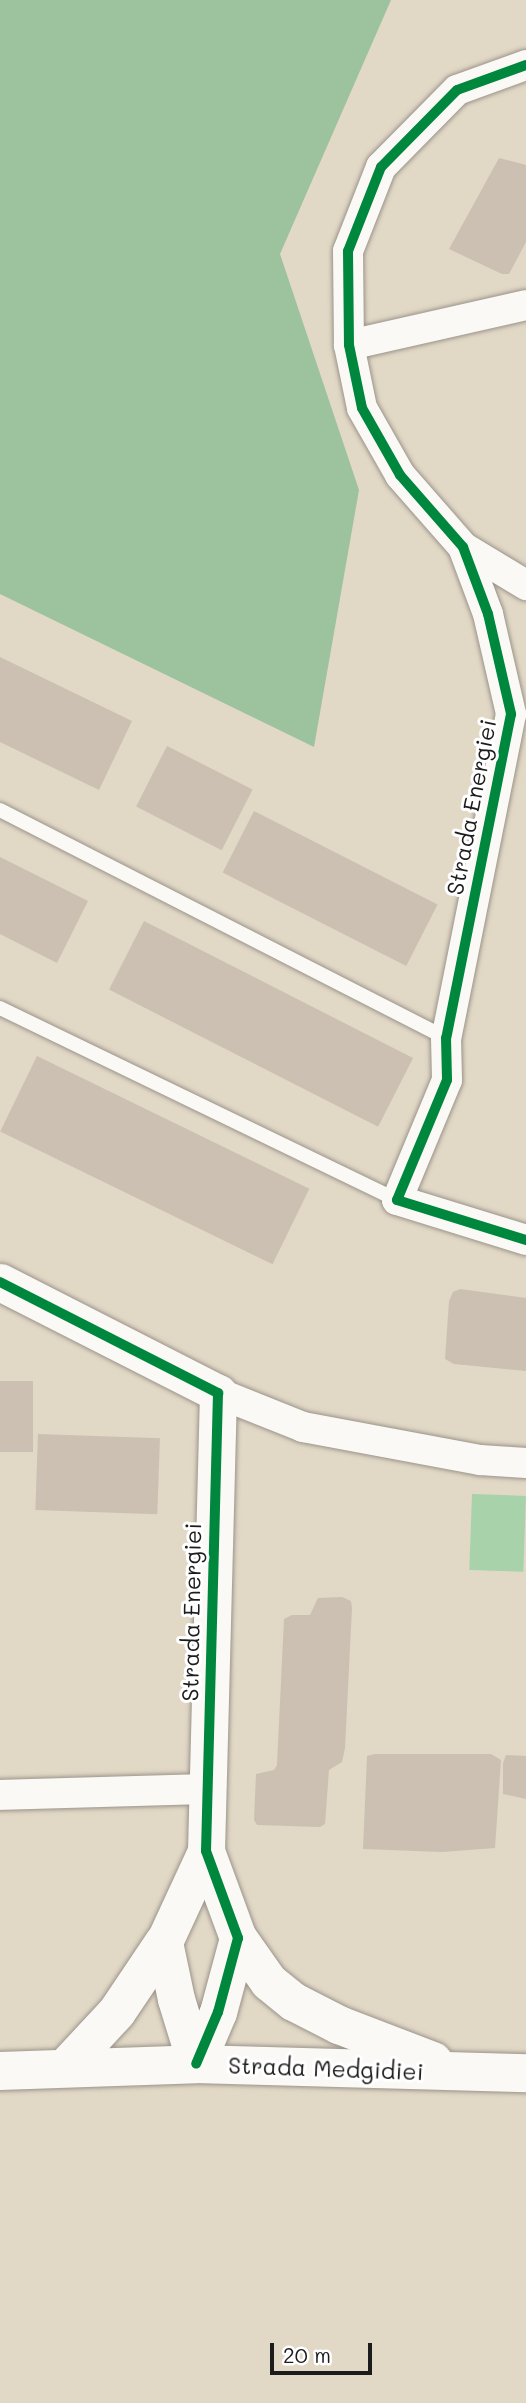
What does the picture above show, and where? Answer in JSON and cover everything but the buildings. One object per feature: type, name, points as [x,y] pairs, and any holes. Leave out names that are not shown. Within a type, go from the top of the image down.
[{"type":"main road","points":[[238,1938],[269,1982],[294,2002],[339,2025],[468,2073]]},
{"type":"main road","points":[[65,2068],[117,2012],[164,1942]]},
{"type":"main road","name":"Strada Medgidiei","points":[[0,2071],[197,2064],[526,2073]]},
{"type":"street","name":"Strada Energiei","points":[[397,1199],[447,1080],[446,1038],[511,714],[488,614],[463,547],[400,475],[362,408],[349,345],[348,251],[381,167],[457,90],[526,65]]},
{"type":"street","points":[[349,345],[526,305]]},
{"type":"street","points":[[463,547],[526,585]]},
{"type":"street","points":[[397,1199],[526,1240]]},
{"type":"street","points":[[0,1282],[218,1393],[303,1427],[480,1460],[526,1463]]},
{"type":"street","name":"Strada Energiei","points":[[218,1393],[206,1851],[238,1938]]},
{"type":"street","points":[[0,1795],[208,1789]]},
{"type":"street","name":"Strada Energiei","points":[[164,1942],[206,1851]]},
{"type":"street","points":[[197,2064],[218,2012],[238,1938]]},
{"type":"street","points":[[164,1942],[176,1999],[197,2064]]},
{"type":"lane","points":[[0,810],[446,1038]]},
{"type":"lane","points":[[0,1008],[397,1199]]},
{"type":"green space","points":[[0,0],[391,0],[280,254],[359,490],[314,747],[0,594]]},
{"type":"green space","points":[[472,1494],[526,1496],[523,1572],[469,1570]]},
{"type":"cycle path","points":[[526,65],[457,90],[381,167],[348,251],[349,345],[362,408],[400,475],[463,547],[488,614],[511,714],[446,1038],[447,1080],[397,1200],[526,1240]]},
{"type":"cycle path","points":[[0,1282],[218,1393],[206,1851],[238,1938],[218,2012],[196,2064]]}]
